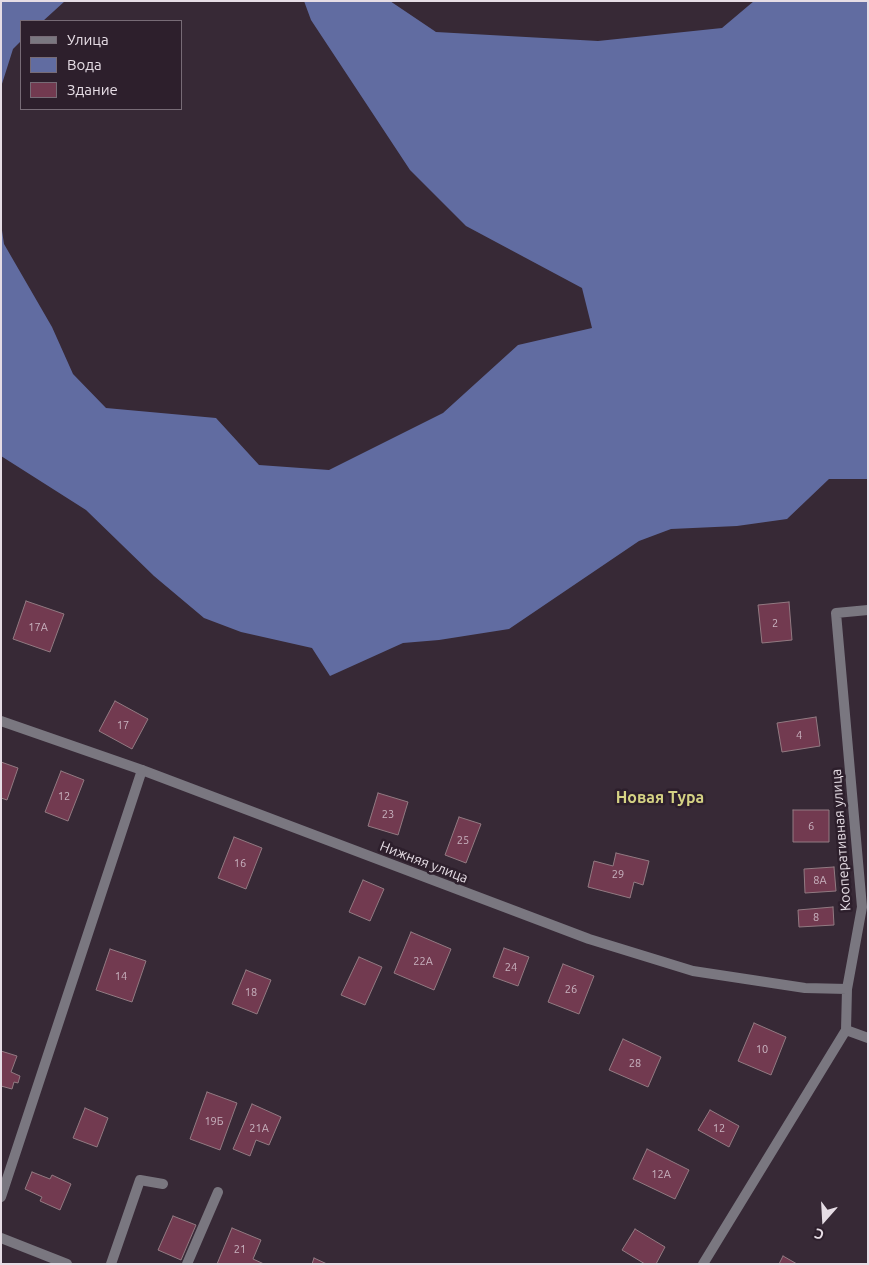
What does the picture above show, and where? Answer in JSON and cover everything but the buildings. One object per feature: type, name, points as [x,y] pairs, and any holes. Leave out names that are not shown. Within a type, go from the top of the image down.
[{"type":"street","name":"Кооперативная улица","points":[[846,1030],[847,989],[862,907],[836,613],[868,610]]},
{"type":"street","name":"Нижняя улица","points":[[1,721],[142,770],[598,942],[693,971],[805,988],[847,989]]},
{"type":"street","points":[[1,1197],[142,770]]},
{"type":"street","points":[[703,1264],[846,1030],[868,1038]]},
{"type":"street","points":[[111,1264],[140,1180],[163,1184]]},
{"type":"street","points":[[187,1264],[218,1192]]},
{"type":"street","points":[[1,1238],[67,1264]]},
{"type":"water","points":[[1,1],[65,1],[44,20],[20,20],[20,42],[13,49],[1,87]]},
{"type":"water","points":[[304,1],[390,1],[436,32],[598,41],[722,28],[754,1],[868,1],[868,479],[829,479],[787,519],[737,526],[671,529],[639,541],[509,629],[439,640],[403,643],[330,676],[312,648],[241,632],[204,618],[154,576],[86,510],[1,456],[1,224],[4,244],[52,327],[73,374],[106,408],[216,418],[259,465],[329,470],[443,413],[518,345],[592,328],[582,288],[466,226],[410,170],[311,20]]},
{"type":"district","name":"Новая Тура","points":[[660,798]]}]
